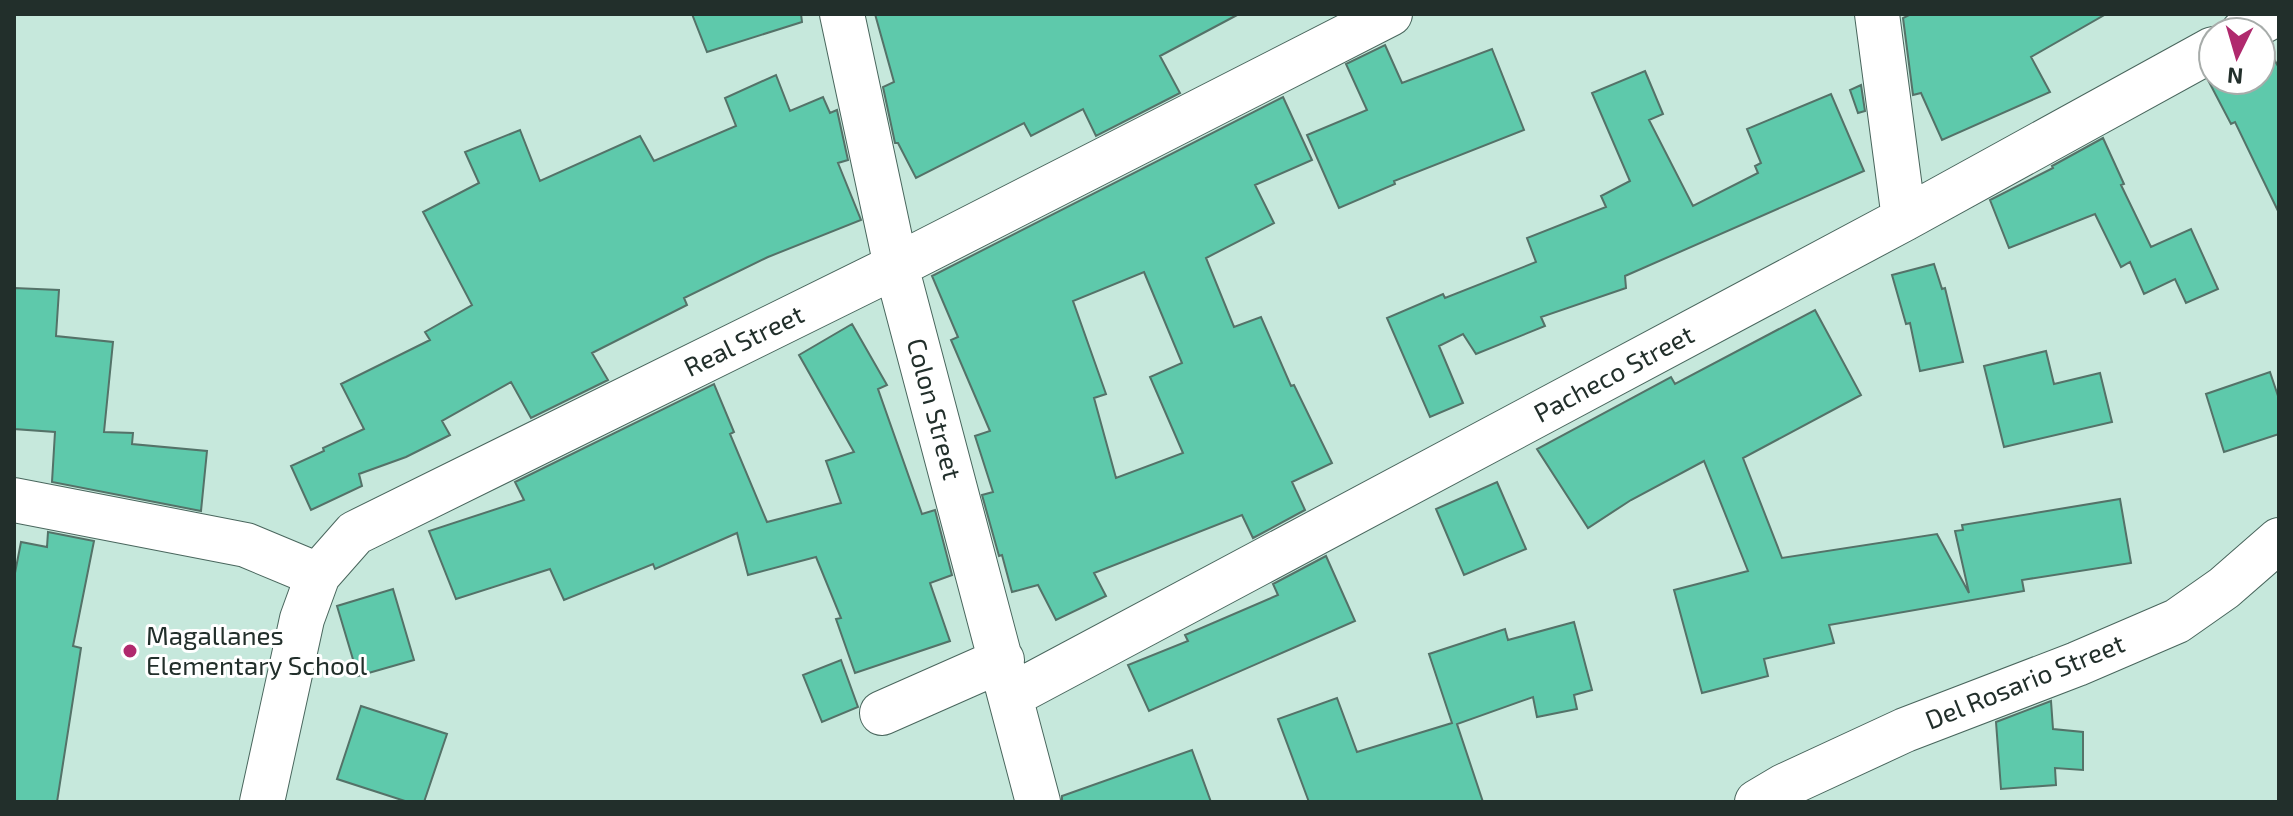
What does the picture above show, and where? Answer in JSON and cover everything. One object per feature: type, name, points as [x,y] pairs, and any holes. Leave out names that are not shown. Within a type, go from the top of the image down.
[{"type":"street","name":"Colon Street","points":[[842,14],[896,266],[1038,802]]},
{"type":"street","name":"Real Street","points":[[262,802],[302,619],[318,575],[355,533],[896,266],[1390,14]]},
{"type":"street","points":[[1877,14],[1904,219]]},
{"type":"street","name":"Pacheco Street","points":[[882,713],[1007,677],[1904,219],[2197,58]]},
{"type":"street","points":[[14,500],[246,545],[318,575]]},
{"type":"street","name":"Del Rosario Street","points":[[1757,802],[1784,786],[1905,730],[2077,664],[2177,621],[2224,588],[2279,540]]},
{"type":"building","points":[[692,14],[801,14],[802,22],[707,52]]},
{"type":"building","points":[[875,14],[1239,14],[1160,56],[1180,93],[1096,136],[1083,109],[1031,136],[1024,123],[916,178],[898,143],[895,143],[883,87],[894,82]]},
{"type":"building","points":[[1911,14],[2106,14],[2031,57],[2050,92],[1942,140],[1921,93],[1913,95],[1903,18]]},
{"type":"building","points":[[1385,45],[1402,83],[1492,49],[1524,130],[1394,181],[1395,184],[1339,208],[1307,135],[1367,110],[1346,64]]},
{"type":"building","points":[[2277,64],[2279,213],[2235,122],[2231,124],[2216,96],[2277,96]]},
{"type":"building","points":[[1645,71],[1663,114],[1649,120],[1693,206],[1758,173],[1755,166],[1761,163],[1747,129],[1831,94],[1864,171],[1625,276],[1626,288],[1541,317],[1545,326],[1476,354],[1463,334],[1439,346],[1463,403],[1430,417],[1387,318],[1443,294],[1445,298],[1536,262],[1527,238],[1606,207],[1601,196],[1630,181],[1592,93]]},
{"type":"building","points":[[776,75],[790,111],[823,97],[830,113],[837,110],[848,160],[838,163],[861,220],[768,257],[684,298],[687,305],[592,353],[608,380],[531,418],[511,382],[442,421],[450,435],[406,457],[359,474],[362,486],[311,510],[291,466],[364,429],[341,384],[430,340],[425,332],[472,305],[423,212],[479,183],[465,152],[520,130],[540,181],[640,136],[654,161],[736,126],[725,98]]},
{"type":"building","points":[[1861,85],[1865,111],[1858,113],[1850,90]]},
{"type":"building","points":[[1283,97],[1312,160],[1255,185],[1274,223],[1206,258],[1234,327],[1261,317],[1291,386],[1294,385],[1332,463],[1292,482],[1305,510],[1253,538],[1242,515],[1094,573],[1106,596],[1056,620],[1038,585],[1012,592],[1002,555],[999,556],[982,495],[993,492],[975,436],[990,431],[951,340],[958,337],[932,276]],"holes":[[[1144,272],[1182,363],[1150,377],[1183,453],[1116,478],[1094,398],[1106,394],[1073,301]]]},
{"type":"building","points":[[2103,138],[2124,184],[2121,185],[2151,247],[2191,229],[2218,289],[2186,303],[2175,279],[2144,294],[2130,262],[2121,267],[2095,214],[2009,248],[1990,200]]},
{"type":"building","points":[[1934,264],[1942,289],[1945,288],[1963,362],[1920,371],[1910,323],[1906,324],[1892,275]]},
{"type":"building","points":[[14,288],[59,290],[56,336],[113,342],[104,432],[133,433],[132,444],[207,451],[201,511],[52,482],[55,432],[14,429]]},
{"type":"building","points":[[1815,310],[1861,395],[1743,458],[1782,558],[1937,534],[1969,593],[1955,531],[1963,530],[1962,525],[2120,499],[2131,563],[2022,580],[2024,591],[1829,625],[1834,643],[1764,659],[1768,676],[1702,693],[1674,590],[1748,571],[1704,461],[1631,500],[1588,528],[1537,449],[1671,377],[1675,384]]},
{"type":"building","points":[[852,324],[887,385],[878,389],[922,514],[935,510],[952,575],[930,583],[950,641],[855,673],[836,619],[841,618],[816,557],[748,575],[737,533],[655,569],[653,564],[564,600],[550,569],[456,599],[429,531],[524,500],[515,482],[714,384],[734,432],[730,434],[767,522],[841,503],[826,461],[854,452],[799,355]]},
{"type":"building","points":[[2046,351],[2054,384],[2100,373],[2112,422],[2004,447],[1984,366]]},
{"type":"building","points":[[2270,372],[2279,399],[2279,434],[2224,452],[2206,394]]},
{"type":"building","points":[[1497,482],[1526,549],[1464,575],[1436,509]]},
{"type":"building","points":[[48,532],[94,541],[73,646],[81,648],[57,802],[14,802],[14,578],[21,542],[47,547]]},
{"type":"building","points":[[1326,556],[1355,621],[1149,711],[1128,665],[1188,641],[1185,635],[1278,595],[1273,584]]},
{"type":"building","points":[[393,589],[414,660],[358,676],[337,606]]},
{"type":"building","points":[[1574,622],[1592,690],[1574,695],[1577,709],[1537,717],[1533,697],[1457,724],[1483,802],[1309,802],[1278,719],[1337,698],[1357,752],[1452,723],[1429,654],[1505,629],[1508,640]]},
{"type":"building","points":[[841,660],[858,707],[822,722],[803,675]]},
{"type":"building","points":[[2051,701],[2053,729],[2083,732],[2083,770],[2055,768],[2056,785],[2001,789],[1996,722]]},
{"type":"building","points":[[361,706],[447,734],[424,802],[408,802],[337,779]]},
{"type":"building","points":[[1192,750],[1211,802],[1062,802],[1062,796]]},
{"type":"place","name":"Magallanes Elementary School","points":[[130,651]]}]
